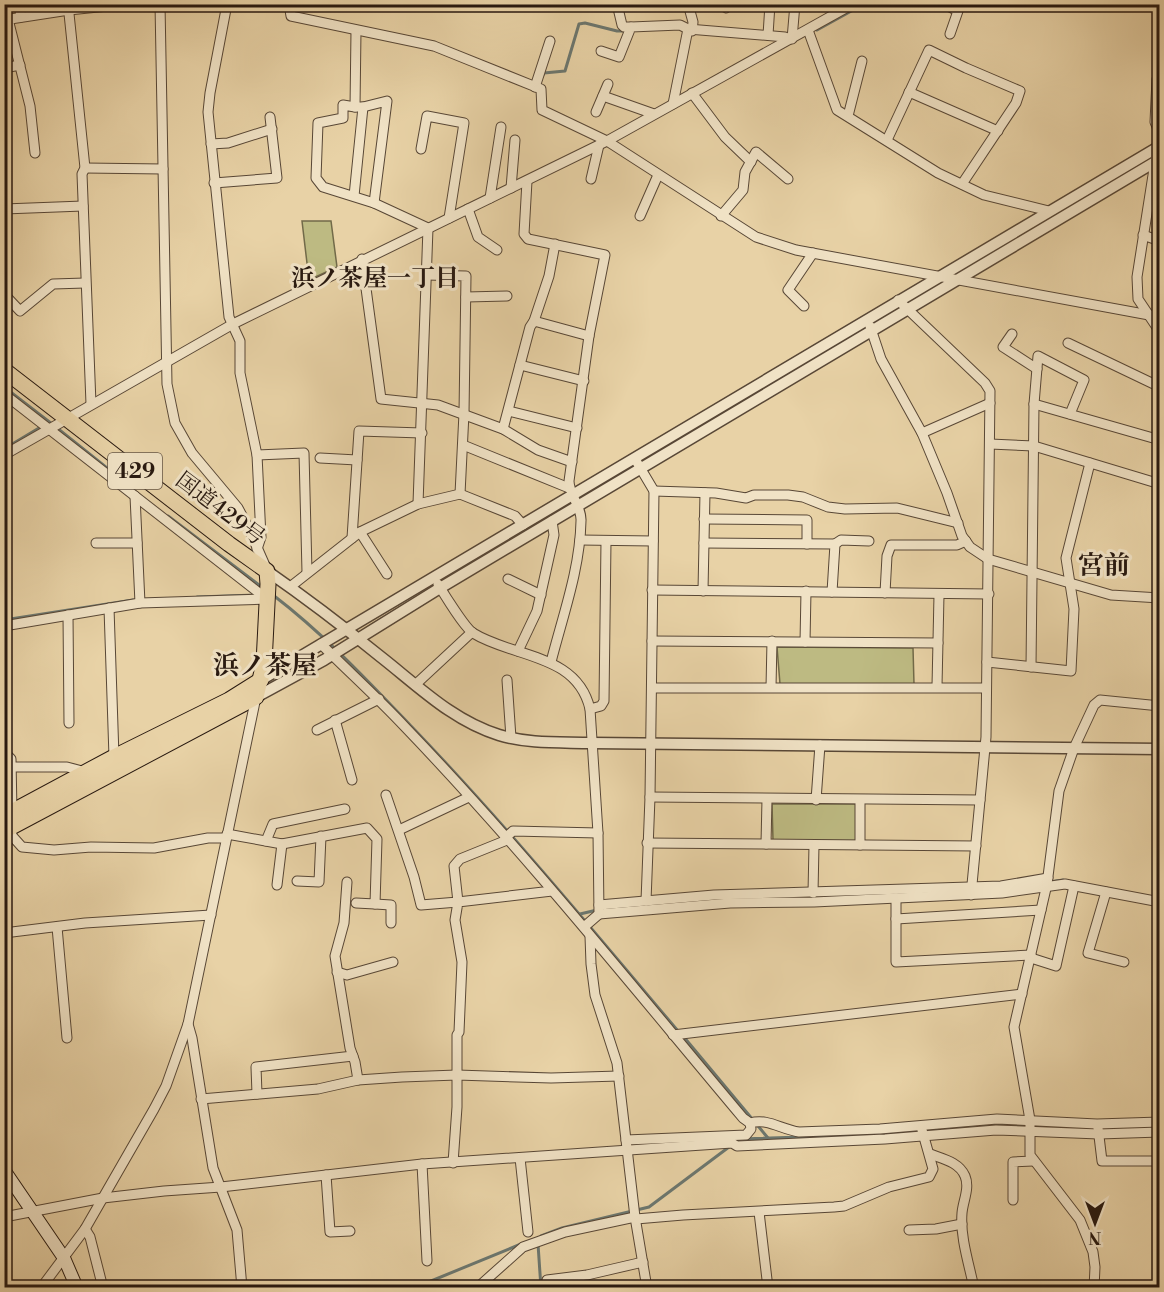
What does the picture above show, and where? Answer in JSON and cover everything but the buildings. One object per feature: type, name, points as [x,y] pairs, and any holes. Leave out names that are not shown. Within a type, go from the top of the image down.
[{"type":"highway","name":"国道429号","points":[[4,370],[56,425],[252,552],[267,571],[264,663],[256,698]]},
{"type":"highway","points":[[7,822],[86,772],[229,700],[261,680]]},
{"type":"highway","points":[[7,822],[256,698]]},
{"type":"main road","points":[[4,1170],[64,1258],[77,1287]]},
{"type":"street","points":[[19,4],[21,17]]},
{"type":"street","points":[[35,153],[30,106],[6,20],[69,7],[127,4]]},
{"type":"street","points":[[160,4],[167,384],[175,423],[192,453],[237,508],[252,552]]},
{"type":"street","points":[[227,4],[208,112],[229,317],[240,341],[240,373],[257,455],[261,537],[252,552]]},
{"type":"street","points":[[289,4],[291,16],[434,46],[541,89],[542,110],[658,175],[756,237],[796,250],[1160,317]]},
{"type":"street","points":[[617,4],[622,25],[630,29],[680,25],[690,30],[768,33],[792,39]]},
{"type":"street","points":[[673,104],[693,22],[688,4]]},
{"type":"street","points":[[768,33],[770,4]]},
{"type":"street","points":[[792,39],[795,4]]},
{"type":"street","points":[[4,455],[232,324],[603,143],[853,4]]},
{"type":"street","points":[[944,4],[958,11],[950,34]]},
{"type":"street","points":[[69,7],[85,168],[82,174],[91,404]]},
{"type":"street","points":[[601,51],[620,57],[630,29]]},
{"type":"street","points":[[354,196],[359,107],[356,30]]},
{"type":"street","points":[[808,30],[837,110],[938,173],[984,195],[1049,211]]},
{"type":"street","points":[[535,87],[550,41]]},
{"type":"street","points":[[887,140],[929,50],[1020,91],[1016,103],[962,184]]},
{"type":"street","points":[[848,116],[862,61]]},
{"type":"street","points":[[4,68],[20,65]]},
{"type":"street","points":[[1160,76],[1157,79],[1155,122],[1159,133],[1157,161],[1137,278],[1138,299],[1160,332]]},
{"type":"street","points":[[596,112],[608,84]]},
{"type":"street","points":[[909,92],[998,131]]},
{"type":"street","points":[[692,93],[725,137],[751,162]]},
{"type":"street","points":[[603,96],[654,114]]},
{"type":"street","points":[[374,202],[387,101],[359,107],[343,105],[343,118],[318,123],[316,178],[323,187],[374,202],[428,228]]},
{"type":"street","points":[[421,149],[427,116],[464,123],[449,218]]},
{"type":"street","points":[[214,183],[278,178],[270,117]]},
{"type":"street","points":[[490,198],[501,127]]},
{"type":"street","points":[[211,144],[228,143],[272,129]]},
{"type":"street","points":[[512,188],[515,140]]},
{"type":"street","points":[[591,179],[603,143]]},
{"type":"street","points":[[638,463],[898,300],[1158,147]]},
{"type":"street","points":[[721,216],[743,190],[745,172],[756,152],[788,179]]},
{"type":"street","points":[[41,1287],[85,1229],[166,1086],[188,1024],[256,698],[357,639],[523,525],[872,331],[1157,161]]},
{"type":"street","points":[[85,168],[164,169]]},
{"type":"street","points":[[640,216],[658,175]]},
{"type":"street","points":[[527,181],[524,234],[528,239],[604,255],[589,336],[572,462],[573,497],[582,517],[579,559],[550,662]]},
{"type":"street","points":[[4,209],[83,206]]},
{"type":"street","points":[[468,208],[478,237],[497,250]]},
{"type":"street","points":[[418,504],[428,228]]},
{"type":"street","points":[[1143,235],[1160,241]]},
{"type":"street","points":[[503,429],[530,327],[549,276],[555,244]]},
{"type":"street","points":[[804,306],[788,290],[813,253]]},
{"type":"street","points":[[362,259],[381,399],[438,405],[503,429],[538,450],[572,462]]},
{"type":"street","points":[[426,275],[466,276],[460,494]]},
{"type":"street","points":[[4,294],[20,311],[53,284],[86,283]]},
{"type":"street","points":[[466,297],[507,296]]},
{"type":"street","points":[[898,300],[985,383],[990,391],[989,594],[985,747],[972,890]]},
{"type":"street","points":[[868,319],[881,359],[922,433],[962,536],[970,547],[988,559],[1111,595],[1160,598]]},
{"type":"street","points":[[534,321],[589,336]]},
{"type":"street","points":[[1011,334],[1003,347],[1037,369]]},
{"type":"street","points":[[1068,343],[1160,387]]},
{"type":"street","points":[[1031,667],[1034,404],[1038,356],[1084,380],[1070,414]]},
{"type":"street","points":[[520,365],[584,381]]},
{"type":"street","points":[[4,394],[56,425],[135,496],[268,594]]},
{"type":"street","points":[[922,433],[990,403]]},
{"type":"street","points":[[1034,404],[1160,440]]},
{"type":"street","points":[[509,411],[577,428]]},
{"type":"street","points":[[387,574],[356,535],[359,431],[422,433]]},
{"type":"street","points":[[990,444],[1034,446],[1160,484]]},
{"type":"street","points":[[463,445],[573,497]]},
{"type":"street","points":[[257,455],[304,453],[307,572]]},
{"type":"street","points":[[320,458],[357,460]]},
{"type":"street","points":[[638,463],[654,491],[650,797],[646,901]]},
{"type":"street","points":[[987,662],[1071,671],[1074,609],[1066,558],[1090,463]]},
{"type":"street","points":[[654,491],[705,492],[746,498],[754,495],[788,495],[804,497],[828,507],[897,508],[957,523]]},
{"type":"street","points":[[703,591],[705,492]]},
{"type":"street","points":[[290,586],[356,535],[418,504],[460,494],[515,516],[523,525]]},
{"type":"street","points":[[135,496],[140,601]]},
{"type":"street","points":[[261,680],[346,630],[552,521],[573,497]]},
{"type":"street","points":[[704,519],[807,520],[807,544]]},
{"type":"street","points":[[518,651],[537,611],[554,535],[552,521]]},
{"type":"street","points":[[580,540],[653,541]]},
{"type":"street","points":[[704,543],[836,544],[841,540],[869,541]]},
{"type":"street","points":[[590,709],[601,706],[604,701],[606,541]]},
{"type":"street","points":[[885,594],[887,556],[891,545],[957,545],[966,541]]},
{"type":"street","points":[[96,543],[137,543]]},
{"type":"street","points":[[832,592],[836,544]]},
{"type":"street","points":[[267,571],[290,586],[445,708],[466,721],[511,738],[535,742],[591,743],[1160,749]]},
{"type":"street","points":[[508,579],[541,595]]},
{"type":"street","points":[[437,583],[472,632],[555,663],[588,698],[598,833],[599,910],[587,925]]},
{"type":"street","points":[[652,590],[989,594]]},
{"type":"street","points":[[805,642],[806,591]]},
{"type":"street","points":[[4,626],[140,601],[268,594]]},
{"type":"street","points":[[937,687],[939,595]]},
{"type":"street","points":[[109,608],[114,757]]},
{"type":"street","points":[[68,615],[69,723]]},
{"type":"street","points":[[415,685],[472,632]]},
{"type":"street","points":[[652,641],[938,643]]},
{"type":"street","points":[[325,642],[508,836],[552,891],[587,925],[596,995],[617,1063],[635,1214],[647,1287]]},
{"type":"street","points":[[771,687],[772,642]]},
{"type":"street","points":[[507,680],[511,738]]},
{"type":"street","points":[[652,688],[985,688]]},
{"type":"street","points":[[317,730],[379,699]]},
{"type":"street","points":[[1094,1287],[1093,1252],[1080,1220],[1030,1155],[1030,1126],[1014,1027],[1048,882],[1058,798],[1074,748],[1094,705],[1100,700],[1160,706]]},
{"type":"street","points":[[335,720],[352,780]]},
{"type":"street","points":[[816,800],[820,745]]},
{"type":"street","points":[[4,752],[11,759],[8,767],[7,822],[13,837],[22,847],[54,850],[91,847],[154,848],[227,836],[282,844],[367,828],[377,839],[375,904]]},
{"type":"street","points":[[8,767],[67,767],[86,772]]},
{"type":"street","points":[[386,795],[414,877],[421,905],[552,891]]},
{"type":"street","points":[[399,830],[469,797]]},
{"type":"street","points":[[650,797],[980,800]]},
{"type":"street","points":[[766,844],[767,799]]},
{"type":"street","points":[[860,800],[860,845]]},
{"type":"street","points":[[266,841],[273,824],[345,809]]},
{"type":"street","points":[[453,1163],[462,962],[455,920],[458,902],[454,866],[460,859],[508,836],[598,833]]},
{"type":"street","points":[[297,881],[319,882],[321,836]]},
{"type":"street","points":[[647,843],[976,846]]},
{"type":"street","points":[[277,885],[282,844]]},
{"type":"street","points":[[813,893],[814,845]]},
{"type":"street","points":[[347,882],[344,923],[335,956],[350,1048],[358,1080]]},
{"type":"street","points":[[599,910],[646,901],[714,895],[972,890],[995,894],[1026,891],[1048,882]]},
{"type":"street","points":[[599,910],[896,898],[1048,882],[1160,902]]},
{"type":"street","points":[[896,898],[896,962],[1031,956],[1056,966],[1074,886]]},
{"type":"street","points":[[1106,892],[1088,953],[1124,962]]},
{"type":"street","points":[[995,894],[996,913]]},
{"type":"street","points":[[356,903],[391,905],[391,923]]},
{"type":"street","points":[[896,920],[1041,910]]},
{"type":"street","points":[[4,933],[85,923],[211,915]]},
{"type":"street","points":[[57,927],[67,1038]]},
{"type":"street","points":[[590,936],[678,1034],[743,1118],[753,1122],[766,1121],[785,1130],[799,1132],[922,1131]]},
{"type":"street","points":[[337,972],[347,975],[393,962]]},
{"type":"street","points":[[678,1034],[1022,994]]},
{"type":"street","points":[[188,1024],[213,1168],[237,1230],[242,1287]]},
{"type":"street","points":[[257,1094],[256,1067],[353,1056]]},
{"type":"street","points":[[201,1099],[318,1089],[358,1080],[457,1075],[529,1078],[619,1076]]},
{"type":"street","points":[[4,1217],[104,1196],[221,1187],[422,1164],[520,1158],[626,1146],[922,1131],[998,1119],[1030,1126],[1160,1132]]},
{"type":"street","points":[[626,1146],[733,1144],[746,1140],[753,1122]]},
{"type":"street","points":[[1098,1129],[1160,1122]]},
{"type":"street","points":[[1098,1129],[1102,1161],[1160,1161]]},
{"type":"street","points":[[477,1287],[523,1247],[565,1232],[635,1214],[683,1215],[844,1206],[889,1187],[929,1177],[933,1169],[922,1131]]},
{"type":"street","points":[[930,1154],[951,1161],[964,1175],[967,1185],[962,1224],[974,1287]]},
{"type":"street","points":[[520,1158],[528,1232]]},
{"type":"street","points":[[1013,1200],[1013,1162],[1033,1161]]},
{"type":"street","points":[[422,1164],[427,1262]]},
{"type":"street","points":[[326,1175],[330,1232],[350,1231]]},
{"type":"street","points":[[759,1212],[768,1287]]},
{"type":"street","points":[[909,1230],[936,1229],[962,1224]]},
{"type":"street","points":[[85,1229],[90,1237],[103,1287]]},
{"type":"street","points":[[547,1280],[587,1275],[643,1262]]},
{"type":"shaded area","points":[[302,221],[331,221],[337,267],[309,280]]},
{"type":"shaded area","points":[[777,647],[913,648],[914,684],[780,684]]},
{"type":"shaded area","points":[[772,804],[857,804],[857,841],[773,840]]},
{"type":"waterway","points":[[817,30],[864,4]]},
{"type":"waterway","points":[[542,77],[544,73],[565,71],[579,24],[585,23],[625,31]]},
{"type":"waterway","points":[[4,387],[52,424]]},
{"type":"waterway","points":[[4,449],[39,428]]},
{"type":"waterway","points":[[57,428],[132,488]]},
{"type":"waterway","points":[[168,516],[263,588]]},
{"type":"waterway","points":[[197,597],[256,595]]},
{"type":"waterway","points":[[273,595],[345,658],[447,764],[678,1031]]},
{"type":"waterway","points":[[4,620],[133,600]]},
{"type":"waterway","points":[[1049,882],[1063,880]]},
{"type":"waterway","points":[[810,898],[836,896]]},
{"type":"waterway","points":[[580,914],[597,910]]},
{"type":"waterway","points":[[683,1036],[768,1138]]},
{"type":"waterway","points":[[895,1134],[996,1125],[1095,1129]]},
{"type":"waterway","points":[[1131,1128],[1160,1127]]},
{"type":"waterway","points":[[734,1143],[739,1139],[867,1135]]},
{"type":"waterway","points":[[541,1236],[562,1228],[649,1207],[729,1147]]},
{"type":"waterway","points":[[414,1288],[521,1244]]},
{"type":"waterway","points":[[538,1244],[541,1288]]},
{"type":"district","name":"浜ノ茶屋一丁目","points":[[375,278]]},
{"type":"district","name":"宮前","points":[[1104,565]]},
{"type":"district","name":"浜ノ茶屋","points":[[265,665]]}]
